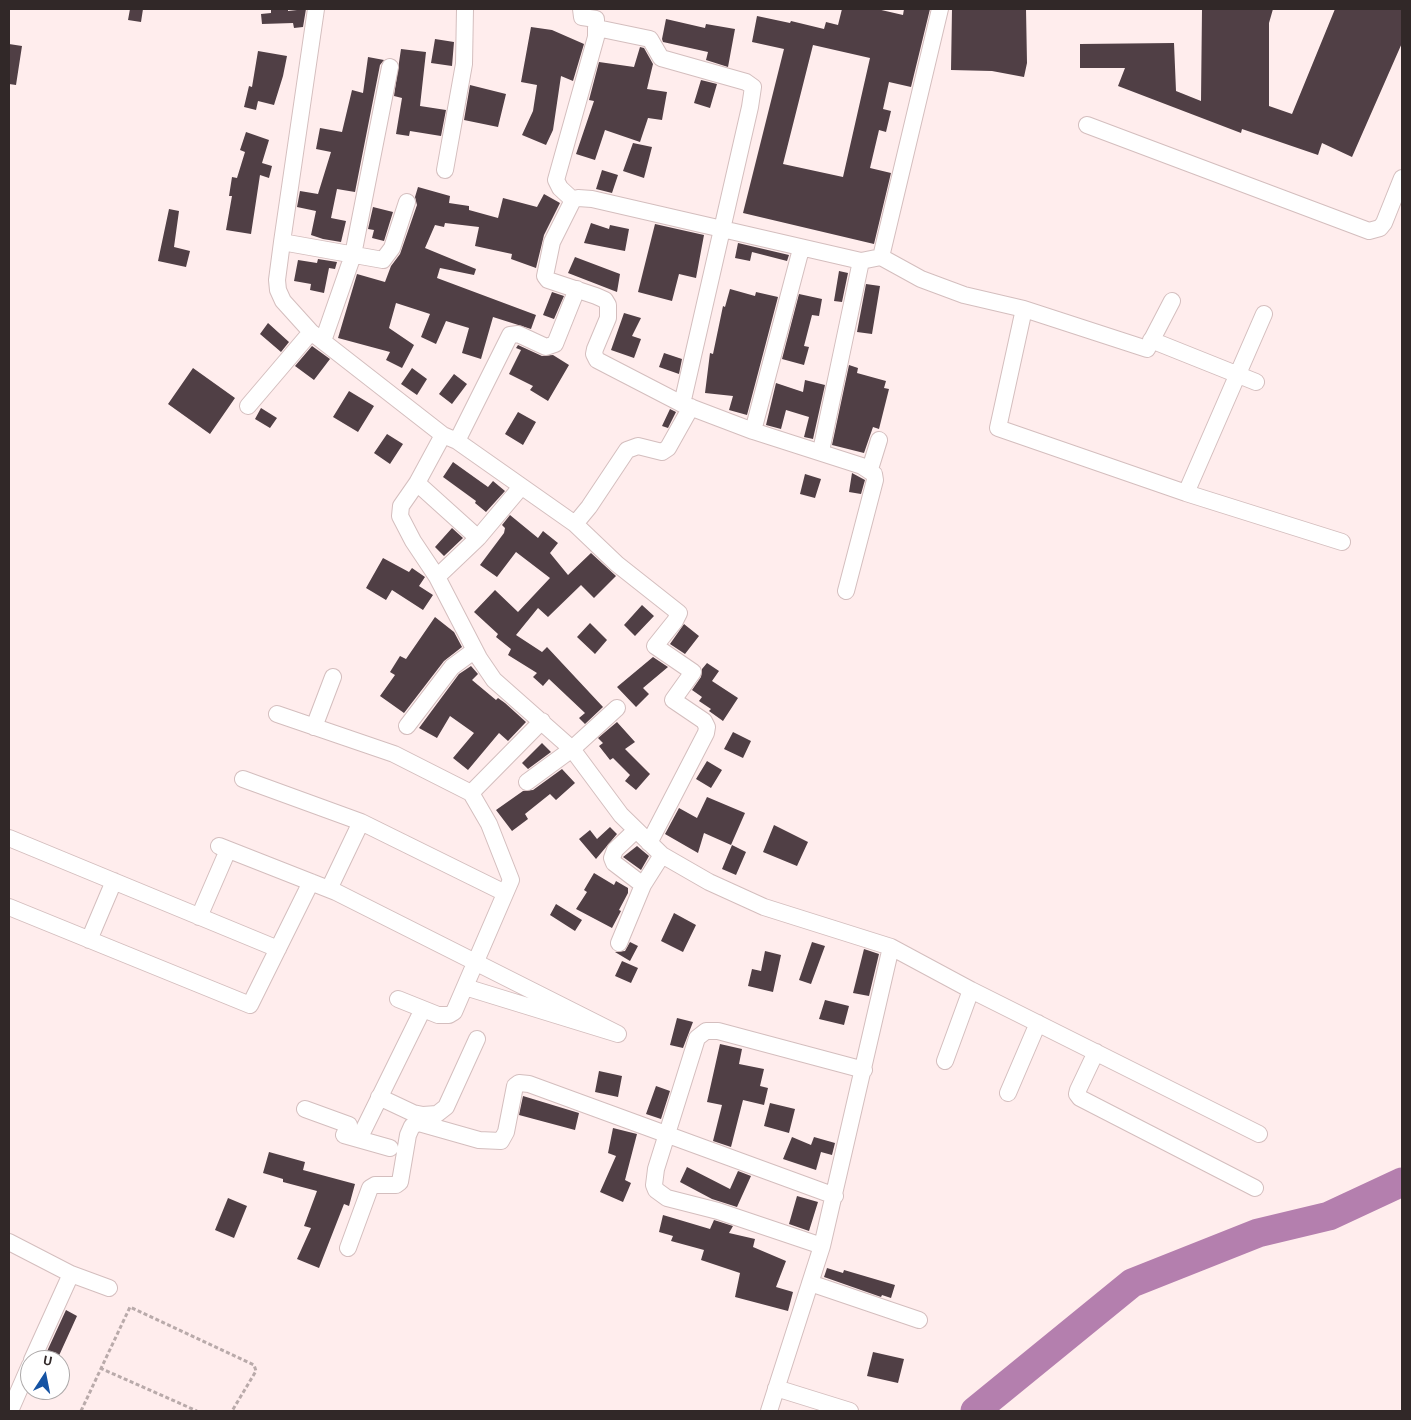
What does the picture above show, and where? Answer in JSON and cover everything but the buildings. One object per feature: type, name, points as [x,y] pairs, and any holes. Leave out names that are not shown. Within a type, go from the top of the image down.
[{"type":"street","points":[[316,9],[282,242],[277,280],[278,290],[282,300],[317,336],[450,438],[575,524],[617,564],[679,613],[676,621],[655,646],[693,672],[673,700],[704,721],[707,727],[706,733],[649,843]]},
{"type":"street","points":[[445,170],[464,64],[465,9]]},
{"type":"street","points":[[573,200],[557,184],[557,173],[597,28],[596,19],[582,17],[581,9]]},
{"type":"street","points":[[881,257],[940,9]]},
{"type":"street","points":[[575,524],[589,507],[627,450],[638,446],[662,452],[668,448],[686,405],[720,229],[750,107],[753,87],[746,82],[661,58],[650,39],[597,28]]},
{"type":"street","points":[[248,406],[317,336],[354,255],[390,67]]},
{"type":"street","points":[[1088,125],[1354,228],[1369,231],[1380,228],[1384,223],[1402,178]]},
{"type":"street","points":[[846,591],[875,480],[870,470],[821,451],[753,432],[686,405],[597,360],[594,354],[595,349],[608,318],[608,305],[605,300],[548,280],[545,276],[552,242],[573,200],[592,198],[861,261],[881,257],[921,279],[964,295],[1024,309],[1147,349],[1172,301]]},
{"type":"street","points":[[282,242],[385,259],[398,235],[406,202]]},
{"type":"street","points":[[753,432],[801,248]]},
{"type":"street","points":[[821,451],[861,261]]},
{"type":"street","points":[[577,289],[555,344],[546,347],[518,334],[510,335],[450,438],[401,506],[400,516],[413,541],[436,577],[475,650],[494,680],[572,749],[621,815],[662,855],[709,882],[764,908],[891,947],[971,990],[1259,1134]]},
{"type":"street","points":[[1024,309],[998,428],[1186,493],[1342,542]]},
{"type":"street","points":[[1186,493],[1264,314]]},
{"type":"street","points":[[1152,340],[1256,382]]},
{"type":"street","points":[[870,470],[879,440]]},
{"type":"street","points":[[417,483],[478,538]]},
{"type":"street","points":[[436,577],[478,538],[521,487]]},
{"type":"street","points":[[407,726],[452,667],[475,650]]},
{"type":"street","points":[[314,727],[333,677]]},
{"type":"street","points":[[526,782],[572,749],[617,708]]},
{"type":"street","points":[[277,714],[394,754],[471,793],[489,824],[511,880],[454,1012],[449,1015],[438,1015],[398,999]]},
{"type":"street","points":[[471,793],[542,722]]},
{"type":"street","points":[[243,779],[361,822],[505,893]]},
{"type":"street","points":[[329,889],[361,822]]},
{"type":"street","points":[[636,830],[614,850],[612,858],[614,863],[643,885]]},
{"type":"street","points":[[9,838],[278,949]]},
{"type":"street","points":[[199,917],[224,848],[329,889],[618,1034],[465,987]]},
{"type":"street","points":[[619,943],[643,885],[662,855]]},
{"type":"street","points":[[89,940],[114,881]]},
{"type":"street","points":[[9,907],[250,1004],[311,882]]},
{"type":"street","points":[[770,1411],[822,1246],[891,947]]},
{"type":"street","points":[[945,1062],[971,990]]},
{"type":"street","points":[[357,1131],[379,1096],[424,1009]]},
{"type":"street","points":[[1008,1093],[1038,1023]]},
{"type":"street","points":[[822,1246],[661,1194],[654,1185],[654,1177],[697,1038],[706,1031],[718,1031],[864,1070]]},
{"type":"street","points":[[379,1096],[413,1113],[423,1115],[437,1114],[446,1107],[477,1039]]},
{"type":"street","points":[[1096,1052],[1078,1090],[1077,1094],[1080,1098],[1255,1188]]},
{"type":"street","points":[[348,1248],[370,1188],[375,1185],[388,1186],[400,1182],[408,1135],[412,1126],[419,1123],[479,1140],[501,1141],[506,1132],[515,1086],[519,1083],[529,1084],[835,1196]]},
{"type":"street","points":[[305,1109],[357,1131],[390,1148]]},
{"type":"street","points":[[9,1242],[71,1274],[110,1288]]},
{"type":"street","points":[[37,1350],[71,1274]]},
{"type":"street","points":[[810,1283],[919,1320]]},
{"type":"street","points":[[10,1411],[13,1391],[20,1380]]},
{"type":"street","points":[[776,1388],[850,1411]]},
{"type":"path","points":[[81,1411],[127,1308],[132,1308],[254,1366],[256,1371],[232,1411]]},
{"type":"path","points":[[100,1368],[197,1411]]},
{"type":"waterway","points":[[975,1411],[1132,1283],[1258,1233],[1329,1216],[1402,1182]]}]
